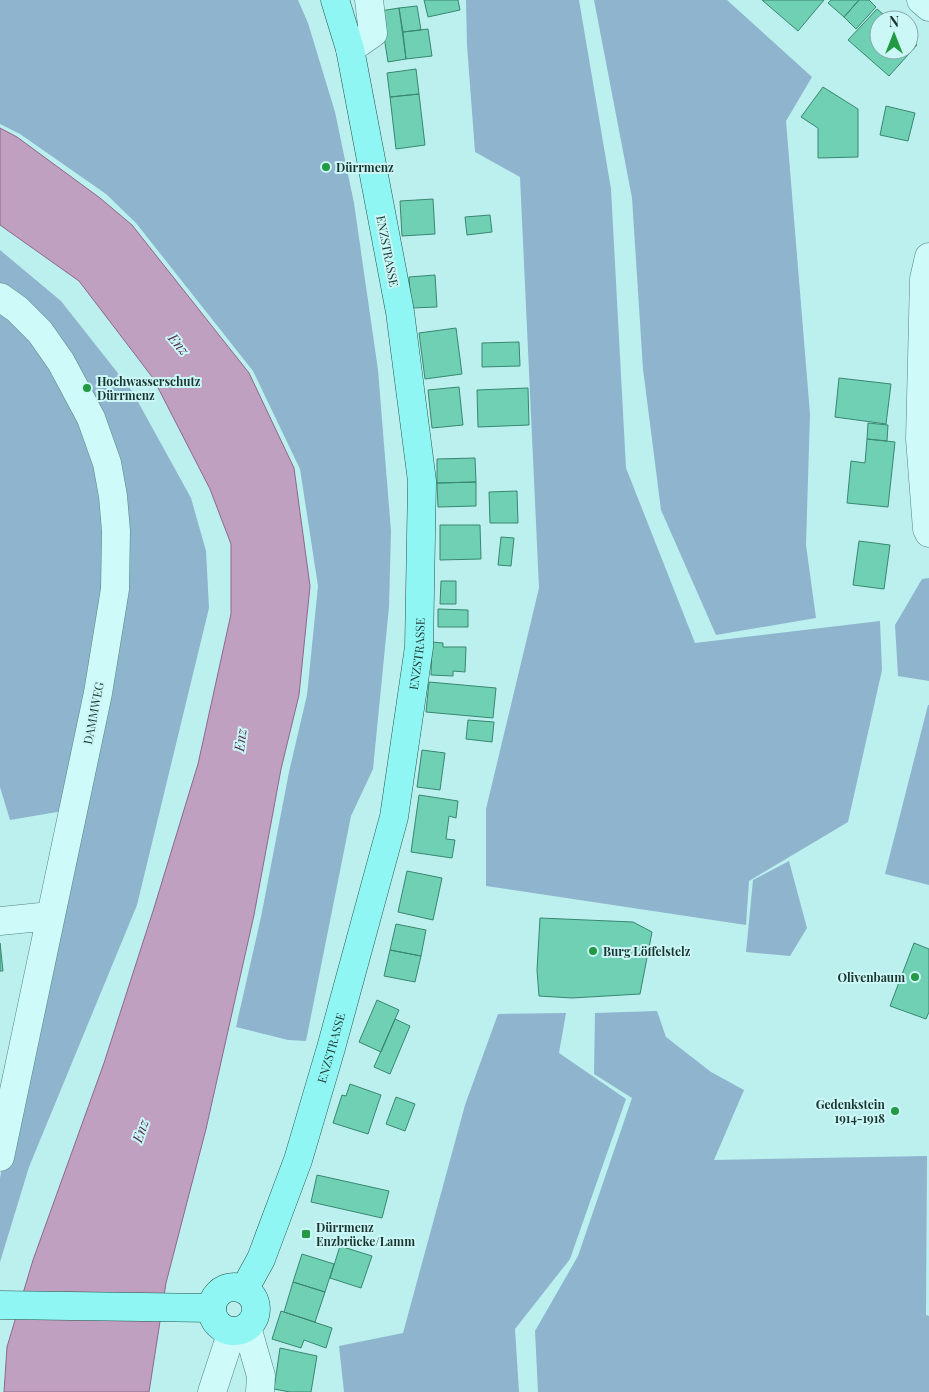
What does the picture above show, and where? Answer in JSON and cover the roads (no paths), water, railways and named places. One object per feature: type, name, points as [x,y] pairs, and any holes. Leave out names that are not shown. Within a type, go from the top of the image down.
[{"type":"main road","name":"ENZSTRASSE","points":[[244,1290],[261,1259],[298,1160],[334,1039],[394,817],[419,647],[422,481],[400,312],[350,49],[335,0]]},
{"type":"main road","points":[[0,1305],[201,1307],[214,1300],[223,1290],[237,1287],[244,1290],[254,1300],[256,1308],[252,1322],[239,1329],[226,1329],[201,1307]]},
{"type":"street","points":[[350,49],[373,33],[369,0]]},
{"type":"street","points":[[921,0],[929,7]]},
{"type":"street","points":[[929,257],[924,279],[920,439],[927,529],[929,533]]},
{"type":"street","name":"DAMMWEG","points":[[0,297],[17,309],[40,332],[61,362],[91,418],[107,463],[113,496],[116,531],[115,589],[99,685],[0,1157]]},
{"type":"street","points":[[0,921],[50,916]]},
{"type":"street","points":[[212,1392],[239,1329]]},
{"type":"street","points":[[239,1329],[261,1376],[260,1392]]},
{"type":"water","name":"Enz","points":[[0,128],[17,137],[100,198],[132,225],[249,373],[294,468],[310,586],[299,695],[281,769],[254,915],[206,1129],[166,1283],[149,1392],[4,1392],[7,1347],[33,1260],[104,1063],[198,764],[231,614],[231,544],[210,489],[153,378],[79,281],[0,225]]},
{"type":"place","name":"Dürrmenz","points":[[326,167]]},
{"type":"place","name":"Hochwasserschutz Dürrmenz","points":[[87,388]]},
{"type":"place","name":"Burg Löffelstelz","points":[[593,951]]},
{"type":"place","name":"Olivenbaum","points":[[915,977]]},
{"type":"place","name":"Gedenkstein 1914-1918","points":[[895,1111]]},
{"type":"place","name":"Dürrmenz Enzbrücke/Lamm","points":[[306,1234]]}]
